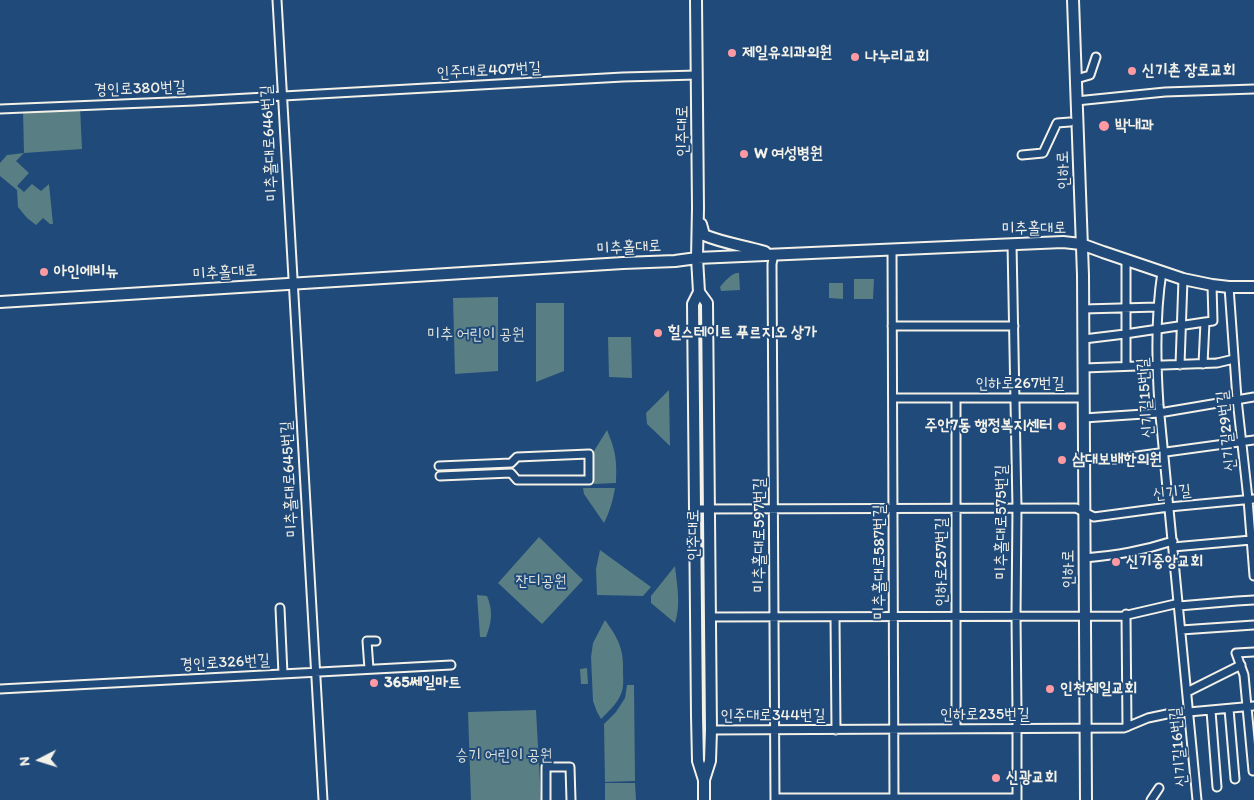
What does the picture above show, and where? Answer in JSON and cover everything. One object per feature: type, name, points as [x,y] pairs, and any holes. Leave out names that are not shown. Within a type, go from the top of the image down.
[{"type":"main road","name":"인주대로","points":[[696,0],[699,292],[693,304],[697,724],[698,761],[704,780],[704,800]]},
{"type":"main road","name":"인하로","points":[[1073,0],[1083,275],[1084,459],[1089,515],[1084,558],[1080,728],[1086,800]]},
{"type":"main road","points":[[698,208],[704,235],[712,239],[774,254]]},
{"type":"main road","name":"미추홀대로","points":[[0,302],[675,261],[698,258],[1063,242],[1081,244],[1183,279],[1229,287],[1254,287]]},
{"type":"main road","name":"인주대로","points":[[699,292],[707,303],[711,730],[710,761],[704,780]]},
{"type":"street","name":"미추홀대로646번길","points":[[277,0],[293,284]]},
{"type":"street","points":[[1076,79],[1090,75],[1096,57]]},
{"type":"street","name":"인주대로407번길","points":[[282,96],[623,77],[697,76]]},
{"type":"street","points":[[1076,101],[1165,92],[1254,89]]},
{"type":"street","name":"경인로380번길","points":[[0,109],[282,96]]},
{"type":"street","points":[[1022,155],[1043,153],[1057,123],[1070,122]]},
{"type":"street","name":"미추홀대로575번길","points":[[1012,244],[1017,508],[1017,799]]},
{"type":"street","name":"미추홀대로587번길","points":[[892,249],[894,799]]},
{"type":"street","name":"미추홀대로597번길","points":[[774,254],[772,271],[775,799]]},
{"type":"street","points":[[1126,260],[1126,366]]},
{"type":"street","name":"신기길15번길","points":[[1162,272],[1159,287],[1156,365],[1169,507]]},
{"type":"street","points":[[1180,365],[1183,279]]},
{"type":"street","name":"미추홀대로645번길","points":[[293,284],[322,800]]},
{"type":"street","points":[[1084,339],[1213,322],[1212,285]]},
{"type":"street","points":[[1084,368],[1217,364],[1234,359],[1229,287]]},
{"type":"street","points":[[1083,309],[1158,307]]},
{"type":"street","points":[[1204,364],[1205,322]]},
{"type":"street","points":[[892,326],[1014,326]]},
{"type":"street","name":"신기길29번길","points":[[1234,359],[1236,399],[1251,499],[1251,540],[1254,576]]},
{"type":"street","points":[[1084,418],[1160,413],[1254,397]]},
{"type":"street","name":"인하로267번길","points":[[893,398],[1084,398]]},
{"type":"street","name":"인하로267번길","points":[[956,398],[956,508]]},
{"type":"street","points":[[1084,459],[1114,459],[1254,440]]},
{"type":"street","points":[[439,466],[511,463],[517,457],[589,454],[589,480],[517,480],[511,473],[440,476]]},
{"type":"street","name":"신기길","points":[[695,509],[1076,508],[1089,515],[1251,499]]},
{"type":"street","name":"신기길16번길","points":[[1169,507],[1197,800]]},
{"type":"street","name":"인하로257번길","points":[[956,508],[956,729]]},
{"type":"street","points":[[1084,558],[1117,555],[1173,544],[1251,540]]},
{"type":"street","points":[[710,617],[1123,616],[1175,604],[1179,606],[1254,600]]},
{"type":"street","points":[[280,608],[284,674]]},
{"type":"street","points":[[1126,614],[1127,727],[1148,718],[1167,714],[1250,707]]},
{"type":"street","name":"인주대로344번길","points":[[835,617],[836,730]]},
{"type":"street","points":[[1181,630],[1254,625]]},
{"type":"street","points":[[369,670],[367,641],[376,641]]},
{"type":"street","points":[[1253,771],[1250,707],[1244,675],[1236,653],[1254,652]]},
{"type":"street","name":"경인로326번길","points":[[0,689],[451,665]]},
{"type":"street","name":"신기길16번길","points":[[1187,692],[1241,665]]},
{"type":"street","points":[[1229,709],[1235,779]]},
{"type":"street","points":[[1211,711],[1218,787]]},
{"type":"street","name":"인하로235번길","points":[[894,729],[1127,727]]},
{"type":"street","name":"인주대로344번길","points":[[711,730],[894,729]]},
{"type":"street","points":[[546,800],[546,767],[570,767],[571,800]]},
{"type":"street","points":[[1151,800],[1159,788]]},
{"type":"street","points":[[775,799],[1017,799]]},
{"type":"green space","points":[[80,107],[82,149],[24,153],[23,110]]},
{"type":"green space","points":[[24,153],[16,161],[29,173],[17,186],[24,192],[32,184],[41,191],[49,184],[53,224],[50,224],[43,218],[36,225],[27,218],[18,207],[17,190],[0,176],[0,163],[7,155]]},
{"type":"green space","points":[[739,273],[740,290],[721,291],[720,287],[729,277]]},
{"type":"green space","points":[[854,279],[874,279],[873,299],[854,299]]},
{"type":"green space","points":[[829,283],[843,283],[843,299],[829,298]]},
{"type":"green space","name":"미추 어린이 공원","points":[[498,297],[498,371],[455,374],[453,298]]},
{"type":"green space","points":[[536,303],[564,303],[564,371],[536,382]]},
{"type":"green space","points":[[608,337],[631,337],[632,378],[609,377]]},
{"type":"green space","points":[[669,390],[670,446],[647,424],[646,413]]},
{"type":"green space","points":[[607,430],[615,456],[616,483],[594,484],[594,451]]},
{"type":"green space","points":[[583,488],[615,488],[611,506],[604,523],[584,494]]},
{"type":"green space","name":"잔디공원","points":[[539,537],[583,580],[542,624],[498,583]]},
{"type":"green space","points":[[600,550],[651,587],[643,596],[597,595],[596,569]]},
{"type":"green space","points":[[675,566],[678,602],[675,623],[651,603],[651,596]]},
{"type":"green space","points":[[477,595],[487,596],[490,606],[491,621],[486,637],[480,637]]},
{"type":"green space","points":[[605,620],[617,638],[621,650],[623,684],[619,699],[601,719],[593,701],[591,657],[593,643]]},
{"type":"green space","points":[[587,668],[588,684],[581,684],[580,669]]},
{"type":"green space","points":[[627,685],[634,685],[635,781],[605,782],[604,724],[616,712],[625,698]]},
{"type":"green space","name":"승기 어린이 공원","points":[[536,710],[541,800],[471,800],[468,712]]},
{"type":"green space","points":[[605,783],[635,783],[636,800],[605,800]]},
{"type":"place","name":"제일유외과의원","points":[[732,53]]},
{"type":"place","name":"나누리교회","points":[[855,57]]},
{"type":"place","name":"신기촌 장로교회","points":[[1132,71]]},
{"type":"place","name":"박내과","points":[[1104,126]]},
{"type":"place","name":"W 여성병원","points":[[744,154]]},
{"type":"place","name":"아인에비뉴","points":[[44,272]]},
{"type":"place","name":"힐스테이트 푸르지오 상가","points":[[658,333]]},
{"type":"place","name":"주안7동 행정복지센터","points":[[1062,426]]},
{"type":"place","name":"삼대보배한의원","points":[[1062,460]]},
{"type":"place","name":"신기중앙교회","points":[[1116,562]]},
{"type":"place","name":"365쎄일마트","points":[[374,683]]},
{"type":"place","name":"인천제일교회","points":[[1050,689]]},
{"type":"place","name":"신광교회","points":[[996,778]]}]
